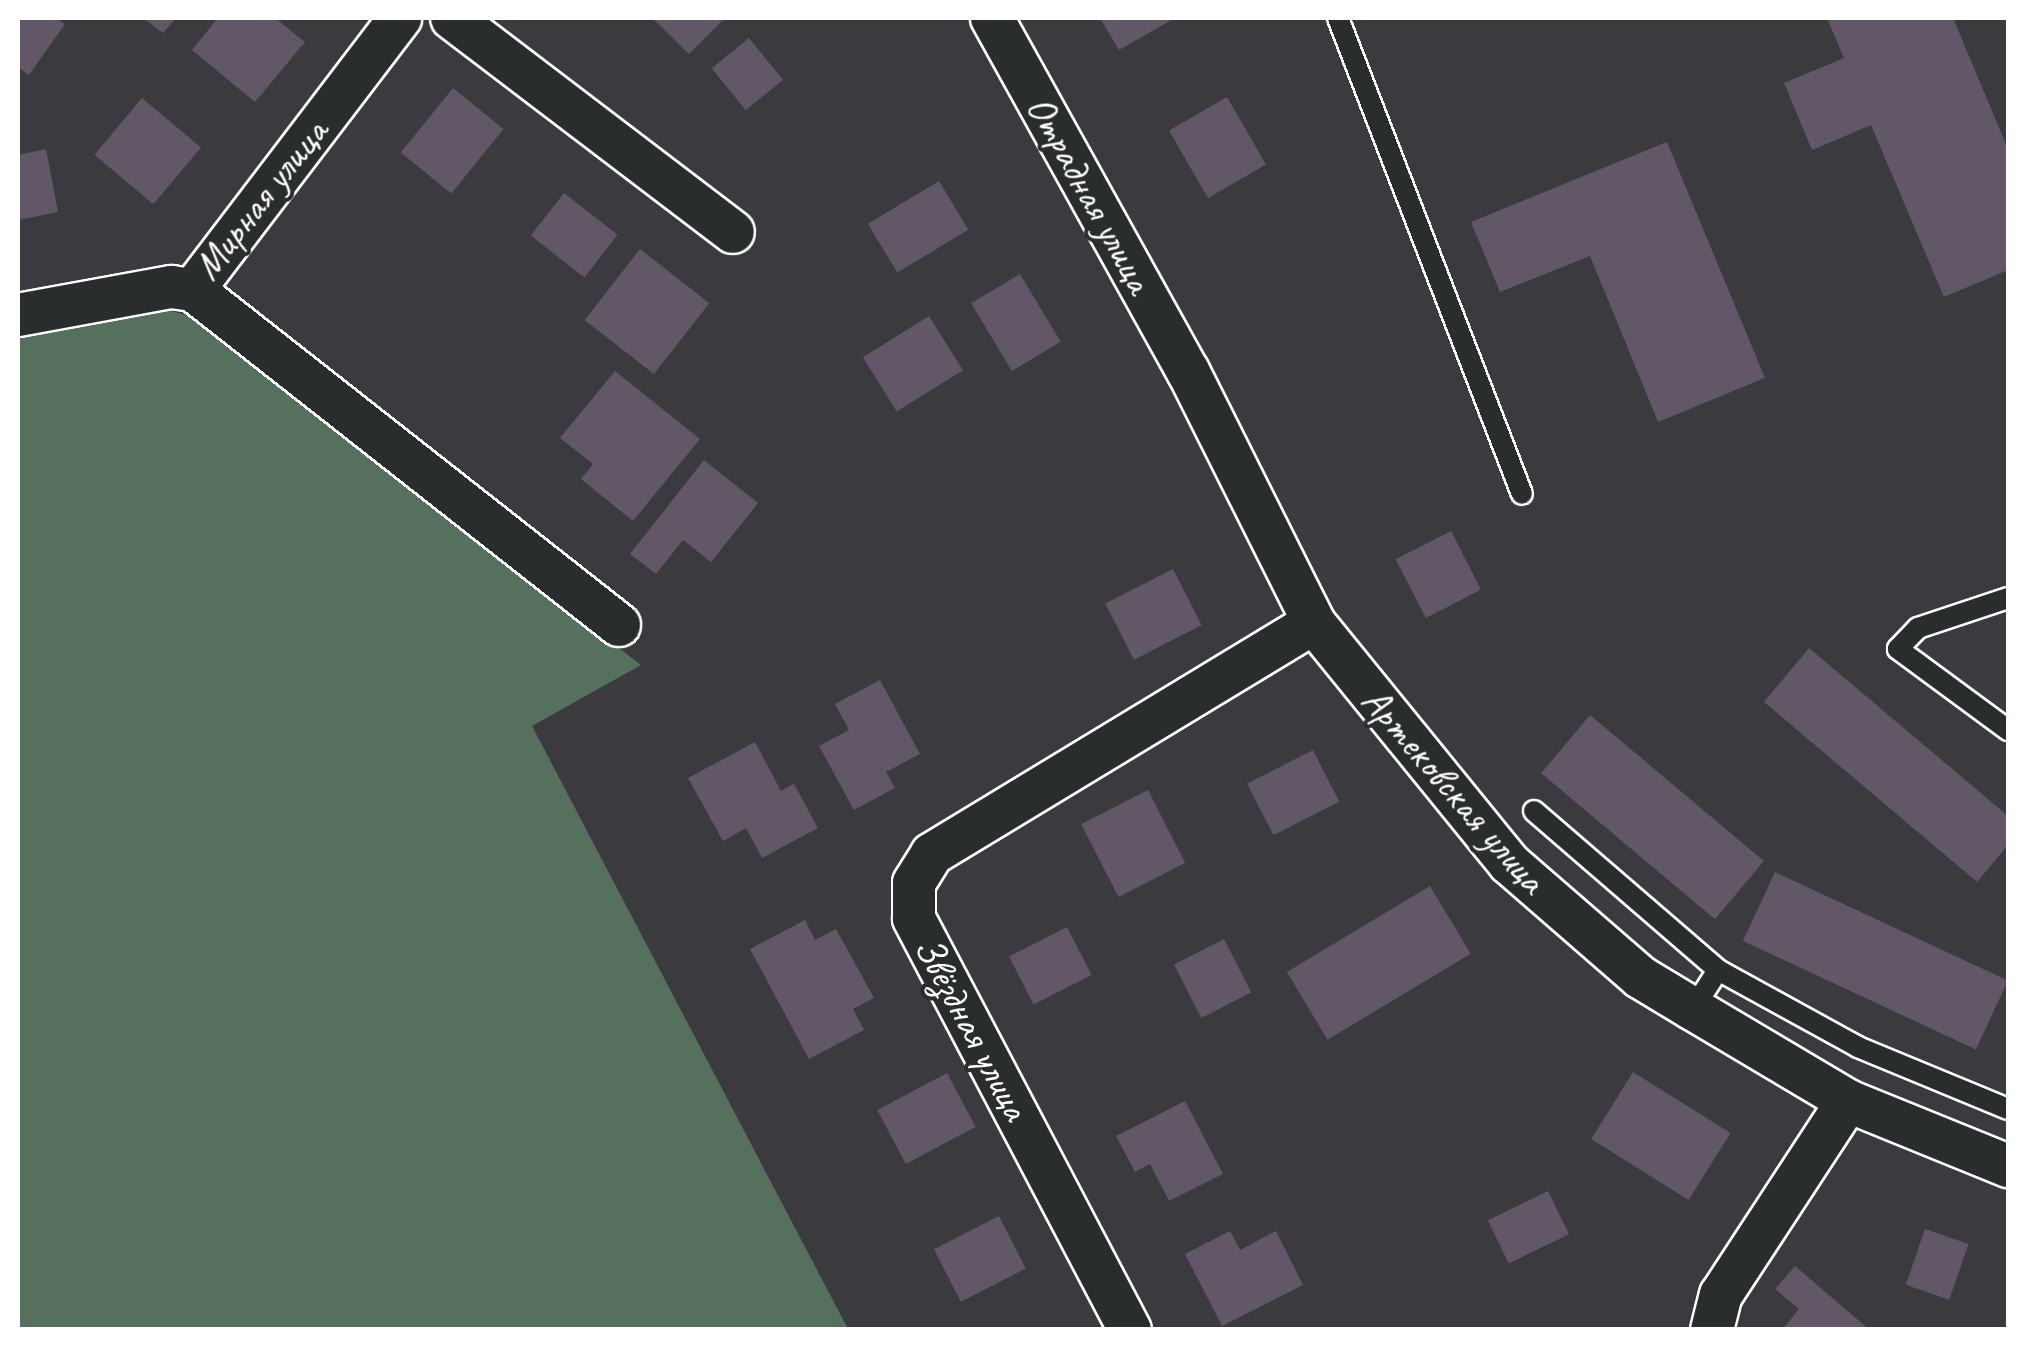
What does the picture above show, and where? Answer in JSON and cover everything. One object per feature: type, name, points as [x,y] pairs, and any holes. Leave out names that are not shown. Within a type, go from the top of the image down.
[{"type":"street","name":"Мирная улица","points":[[18,315],[171,287],[193,290],[400,18]]},
{"type":"street","points":[[452,18],[734,232]]},
{"type":"street","name":"Отрадная улица","points":[[992,18],[1188,371]]},
{"type":"street","points":[[193,290],[619,625]]},
{"type":"street","name":"Артековская улица","points":[[1188,371],[1314,623],[1508,863],[1640,977],[1848,1101],[2008,1166]]},
{"type":"street","name":"Звёздная улица","points":[[1130,1330],[914,918],[914,883],[932,854],[1314,623]]},
{"type":"street","points":[[1712,1330],[1721,1295],[1848,1101]]},
{"type":"lane","points":[[1338,18],[1522,494]]},
{"type":"lane","points":[[2008,598],[1918,628],[1898,649],[2008,730]]},
{"type":"lane","points":[[1534,811],[1718,970],[1858,1047],[2008,1109]]},
{"type":"lane","points":[[1693,1009],[1718,970]]},
{"type":"green space","points":[[145,305],[187,315],[641,665],[532,726],[848,1329],[18,1330],[18,330]]},
{"type":"building","points":[[18,18],[55,18],[65,24],[29,75],[18,67]]},
{"type":"building","points":[[143,18],[176,18],[163,33]]},
{"type":"building","points":[[218,18],[275,18],[305,42],[255,102],[192,50]]},
{"type":"building","points":[[652,18],[725,18],[689,54]]},
{"type":"building","points":[[1100,18],[1175,18],[1119,50]]},
{"type":"building","points":[[1827,18],[1953,18],[2008,149],[2008,270],[1944,297],[1871,125],[1812,150],[1784,83],[1844,58]]},
{"type":"building","points":[[749,38],[783,80],[746,110],[712,68]]},
{"type":"building","points":[[453,88],[504,129],[451,193],[401,153]]},
{"type":"building","points":[[1227,97],[1266,165],[1208,198],[1169,130]]},
{"type":"building","points":[[142,98],[201,147],[153,204],[94,155]]},
{"type":"building","points":[[1667,142],[1765,378],[1658,422],[1590,256],[1500,292],[1471,222]]},
{"type":"building","points":[[46,149],[58,212],[18,220],[18,155]]},
{"type":"building","points":[[939,181],[968,230],[897,273],[868,224]]},
{"type":"building","points":[[564,193],[618,235],[584,277],[531,236]]},
{"type":"building","points":[[640,249],[709,303],[654,374],[585,320]]},
{"type":"building","points":[[1020,274],[1061,342],[1012,371],[971,303]]},
{"type":"building","points":[[929,316],[963,370],[897,412],[863,357]]},
{"type":"building","points":[[615,371],[700,439],[633,521],[581,479],[593,464],[560,438]]},
{"type":"building","points":[[704,460],[758,503],[711,562],[683,540],[656,574],[630,554]]},
{"type":"building","points":[[1451,531],[1481,590],[1426,618],[1396,559]]},
{"type":"building","points":[[1173,569],[1202,625],[1134,660],[1105,604]]},
{"type":"building","points":[[1809,648],[2008,816],[2008,845],[1977,882],[1764,702]]},
{"type":"building","points":[[880,680],[920,754],[886,772],[895,788],[854,810],[819,746],[849,730],[835,704]]},
{"type":"building","points":[[1590,715],[1764,861],[1715,919],[1541,773]]},
{"type":"building","points":[[755,742],[781,791],[794,784],[818,828],[762,858],[746,828],[723,841],[688,778]]},
{"type":"building","points":[[1313,750],[1339,802],[1273,835],[1247,784]]},
{"type":"building","points":[[1148,790],[1185,863],[1118,897],[1081,824]]},
{"type":"building","points":[[1775,872],[2008,981],[1976,1049],[1743,941]]},
{"type":"building","points":[[1430,886],[1471,954],[1328,1040],[1287,972]]},
{"type":"building","points":[[805,920],[815,940],[836,929],[874,998],[853,1009],[864,1030],[809,1059],[750,949]]},
{"type":"building","points":[[1067,927],[1092,975],[1034,1005],[1009,957]]},
{"type":"building","points":[[1224,939],[1251,992],[1201,1018],[1174,964]]},
{"type":"building","points":[[1633,1072],[1731,1133],[1689,1200],[1591,1139]]},
{"type":"building","points":[[947,1073],[976,1127],[906,1164],[877,1110]]},
{"type":"building","points":[[1185,1101],[1223,1174],[1169,1201],[1150,1164],[1135,1172],[1116,1136]]},
{"type":"building","points":[[1548,1191],[1569,1234],[1509,1264],[1488,1220]]},
{"type":"building","points":[[999,1216],[1026,1269],[961,1302],[934,1249]]},
{"type":"building","points":[[1925,1229],[1968,1244],[1949,1300],[1906,1285]]},
{"type":"building","points":[[1230,1231],[1240,1250],[1276,1231],[1303,1285],[1222,1326],[1185,1254]]},
{"type":"building","points":[[1795,1266],[1870,1330],[1782,1330],[1799,1309],[1775,1289]]}]
